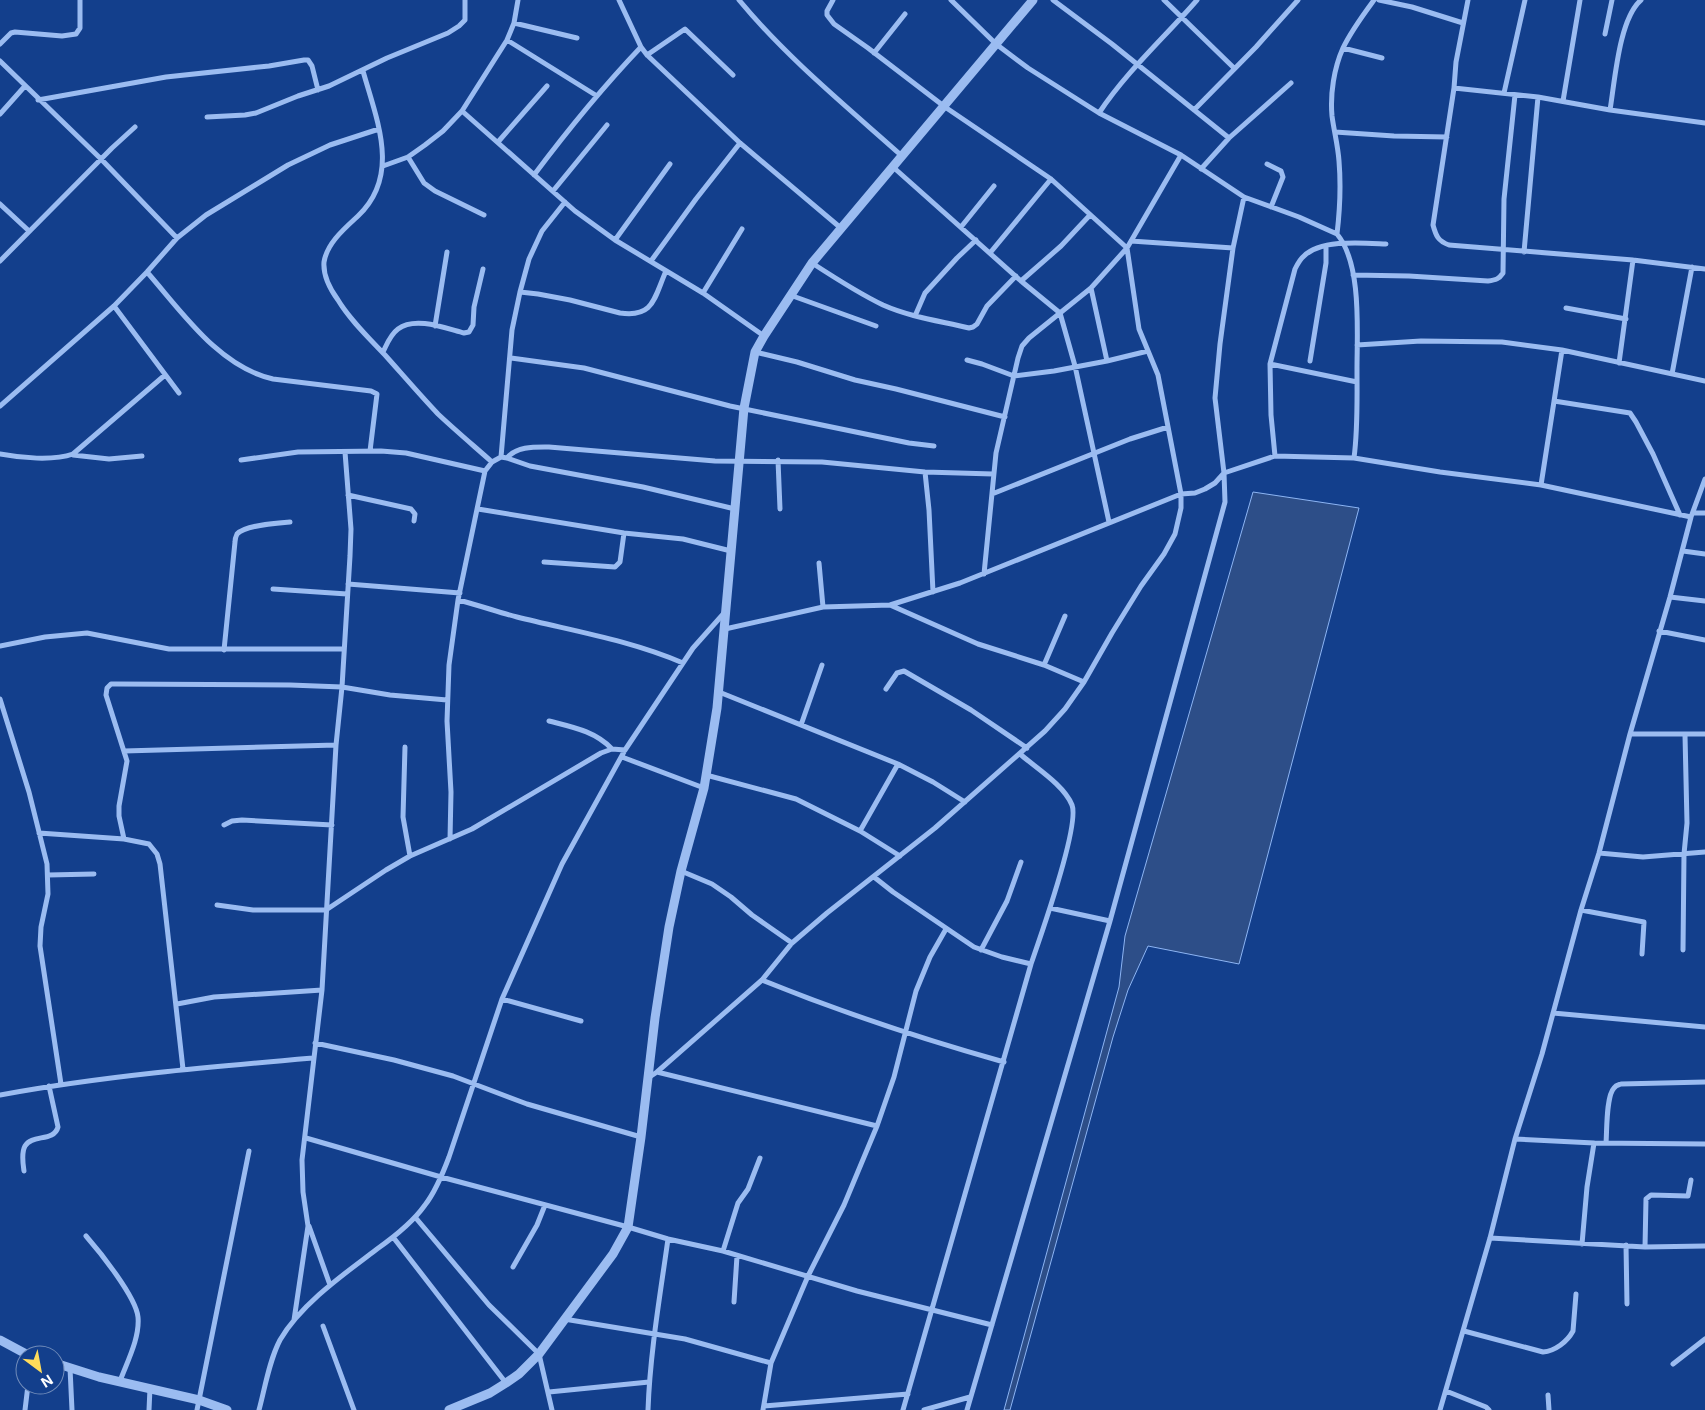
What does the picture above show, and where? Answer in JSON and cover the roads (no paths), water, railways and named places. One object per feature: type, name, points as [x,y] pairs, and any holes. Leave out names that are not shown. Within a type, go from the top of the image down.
[{"type":"street","points":[[0,44],[15,32],[62,36],[76,34],[80,28],[80,0]]},
{"type":"street","points":[[207,117],[256,113],[318,90],[363,71],[387,58],[440,37],[459,26],[466,16],[465,0]]},
{"type":"street","points":[[383,166],[408,157],[443,131],[462,111],[507,40],[514,23],[518,0]]},
{"type":"street","points":[[619,0],[628,22],[647,55],[740,143],[842,229]]},
{"type":"street","points":[[739,0],[755,20],[792,57],[902,156]]},
{"type":"street","points":[[648,1079],[762,980],[792,943],[826,913],[874,877],[965,802],[1027,748],[1058,716],[1084,682],[1141,586],[1164,554],[1175,534],[1180,508],[1181,494],[1158,375],[1139,329],[1127,248],[1051,179],[945,107],[830,20],[827,11],[833,0]]},
{"type":"street","points":[[951,0],[996,44],[1028,68],[1099,113],[1181,155],[1244,196],[1337,234],[1345,244],[1353,275],[1357,345],[1357,425],[1354,458]]},
{"type":"street","points":[[448,1410],[490,1393],[519,1374],[539,1354],[613,1254],[628,1227],[642,1137],[669,927],[681,871],[704,788],[719,692],[744,408],[755,352],[812,263],[1033,0]]},
{"type":"street","points":[[1053,0],[1112,44],[1229,138]]},
{"type":"street","points":[[1164,0],[1234,68]]},
{"type":"street","points":[[1099,113],[1137,64],[1197,0]]},
{"type":"street","points":[[1194,110],[1256,47],[1297,0]]},
{"type":"street","points":[[1337,234],[1340,202],[1339,161],[1332,114],[1332,96],[1336,69],[1343,48],[1354,28],[1374,0]]},
{"type":"street","points":[[1379,0],[1412,7],[1463,23]]},
{"type":"street","points":[[1468,0],[1456,62],[1454,88],[1433,225],[1435,236],[1441,242],[1449,245],[1633,260],[1705,269]]},
{"type":"street","points":[[1504,93],[1525,0]]},
{"type":"street","points":[[1563,101],[1580,0]]},
{"type":"street","points":[[1605,34],[1612,0]]},
{"type":"street","points":[[1610,110],[1623,31],[1632,10],[1641,0]]},
{"type":"street","points":[[874,53],[905,14]]},
{"type":"street","points":[[514,23],[577,38]]},
{"type":"street","points":[[647,55],[682,30],[686,30],[733,75]]},
{"type":"street","points":[[507,40],[597,96]]},
{"type":"street","points":[[534,175],[562,137],[641,47]]},
{"type":"street","points":[[1343,48],[1382,58]]},
{"type":"street","points":[[38,100],[166,77],[269,66],[304,60],[308,60],[312,66],[318,90]]},
{"type":"street","points":[[0,61],[38,100],[101,159],[177,238]]},
{"type":"street","points":[[363,71],[379,129],[383,166],[375,195],[362,212],[339,234],[325,259],[324,269],[327,280],[338,301],[382,352],[438,413],[492,462]]},
{"type":"street","points":[[1201,169],[1229,138],[1291,83]]},
{"type":"street","points":[[0,114],[25,86]]},
{"type":"street","points":[[498,142],[547,86]]},
{"type":"street","points":[[1454,88],[1538,97],[1610,110],[1705,123]]},
{"type":"street","points":[[1353,275],[1496,280],[1502,273],[1504,199],[1515,95]]},
{"type":"street","points":[[1524,252],[1538,97]]},
{"type":"street","points":[[462,111],[565,202],[615,240],[703,293],[764,336]]},
{"type":"street","points":[[553,190],[607,125]]},
{"type":"street","points":[[0,261],[101,159],[136,127]]},
{"type":"street","points":[[0,406],[114,306],[177,238],[206,215],[288,164],[330,145],[379,129]]},
{"type":"street","points":[[1335,132],[1394,136],[1447,136]]},
{"type":"street","points":[[651,261],[740,143]]},
{"type":"street","points":[[984,574],[993,474],[1022,346],[1029,338],[1091,288],[1127,248],[1181,155]]},
{"type":"street","points":[[408,157],[424,183],[435,191],[484,215]]},
{"type":"street","points":[[615,240],[670,164]]},
{"type":"street","points":[[1267,164],[1280,171],[1283,177],[1271,207]]},
{"type":"street","points":[[893,167],[1021,281],[1060,313],[1075,366],[1109,522]]},
{"type":"street","points":[[990,253],[1051,179]]},
{"type":"street","points":[[961,226],[994,186]]},
{"type":"street","points":[[967,1410],[1110,922],[1225,502],[1224,473],[1215,398],[1220,344],[1234,248],[1244,196]]},
{"type":"street","points":[[504,458],[512,330],[520,292],[529,259],[542,231],[565,202]]},
{"type":"street","points":[[0,204],[29,231]]},
{"type":"street","points":[[1021,281],[1060,246],[1090,215]]},
{"type":"street","points":[[703,293],[742,228]]},
{"type":"street","points":[[915,316],[926,293],[976,240]]},
{"type":"street","points":[[1131,241],[1234,248]]},
{"type":"street","points":[[1276,456],[1271,415],[1270,364],[1294,269],[1303,256],[1312,250],[1326,246],[1386,244]]},
{"type":"street","points":[[1310,361],[1326,263],[1326,246]]},
{"type":"street","points":[[435,326],[447,252]]},
{"type":"street","points":[[1619,363],[1633,260]]},
{"type":"street","points":[[812,263],[848,286],[884,305],[915,316],[974,328],[987,306],[1016,276]]},
{"type":"street","points":[[1672,374],[1692,267]]},
{"type":"street","points":[[382,352],[390,337],[399,328],[422,324],[464,333],[469,332],[472,329],[474,307],[483,269]]},
{"type":"street","points":[[520,292],[538,294],[633,315],[641,313],[652,303],[666,271]]},
{"type":"street","points":[[147,272],[203,335],[237,365],[259,376],[334,388],[371,391],[377,394],[370,451]]},
{"type":"street","points":[[1091,288],[1106,361]]},
{"type":"street","points":[[790,295],[876,326]]},
{"type":"street","points":[[114,306],[178,392]]},
{"type":"street","points":[[1566,308],[1626,319]]},
{"type":"street","points":[[1357,345],[1421,341],[1502,342],[1562,350],[1705,381]]},
{"type":"street","points":[[1541,485],[1562,350]]},
{"type":"street","points":[[967,360],[1014,376],[1054,371],[1148,351]]},
{"type":"street","points":[[755,352],[797,362],[855,380],[896,388],[1005,417]]},
{"type":"street","points":[[510,358],[584,368],[744,408],[909,443],[934,446]]},
{"type":"street","points":[[1270,364],[1357,382]]},
{"type":"street","points":[[73,454],[165,375]]},
{"type":"street","points":[[1554,402],[1630,413],[1652,454],[1680,515]]},
{"type":"street","points":[[992,494],[1130,439],[1168,427]]},
{"type":"street","points":[[450,839],[451,792],[447,700],[449,665],[458,600],[485,471],[492,462],[504,458],[512,452],[533,447],[739,462],[778,460],[822,462],[925,472],[993,474]]},
{"type":"street","points":[[241,460],[298,452],[370,451],[406,453],[485,471]]},
{"type":"street","points":[[330,1284],[308,1226],[303,1192],[302,1160],[322,990],[336,745],[342,687],[351,529],[346,452]]},
{"type":"street","points":[[0,454],[56,457],[73,454],[109,459],[142,456]]},
{"type":"street","points":[[725,630],[823,606],[890,605],[933,592],[984,574],[1181,494],[1195,493],[1215,483],[1224,473],[1276,456],[1354,458],[1440,472],[1541,485],[1680,515],[1705,513]]},
{"type":"street","points":[[504,458],[530,466],[643,487],[735,509]]},
{"type":"street","points":[[778,460],[780,509]]},
{"type":"street","points":[[925,472],[933,592]]},
{"type":"street","points":[[1440,1410],[1490,1238],[1515,1139],[1599,853],[1630,734],[1692,515],[1705,479]]},
{"type":"street","points":[[348,495],[411,509],[415,514],[414,522]]},
{"type":"street","points":[[478,509],[624,533],[682,540],[731,550]]},
{"type":"street","points":[[224,650],[234,542],[237,535],[249,529],[290,522]]},
{"type":"street","points":[[544,562],[615,568],[620,562],[624,533]]},
{"type":"street","points":[[1683,551],[1705,554]]},
{"type":"street","points":[[819,563],[823,606]]},
{"type":"street","points":[[348,584],[460,593]]},
{"type":"street","points":[[273,589],[346,594]]},
{"type":"street","points":[[1670,597],[1705,601]]},
{"type":"street","points":[[458,600],[654,650],[683,663]]},
{"type":"street","points":[[890,605],[998,652],[1044,665],[1084,682]]},
{"type":"street","points":[[259,1410],[280,1341],[294,1320],[330,1284],[393,1238],[425,1205],[441,1177],[449,1157],[502,1000],[562,864],[625,750],[693,648],[726,611]]},
{"type":"street","points":[[1044,665],[1065,616]]},
{"type":"street","points":[[1659,632],[1705,640]]},
{"type":"street","points":[[0,646],[45,637],[87,633],[168,649],[343,649]]},
{"type":"street","points":[[801,725],[822,665]]},
{"type":"street","points":[[886,689],[897,673],[904,672],[971,710],[1027,748]]},
{"type":"street","points":[[124,839],[119,806],[128,761],[106,695],[106,691],[111,684],[342,687],[390,695],[447,700]]},
{"type":"street","points":[[719,692],[898,764],[965,802]]},
{"type":"street","points":[[0,699],[48,864],[48,894],[41,927],[40,946],[61,1084]]},
{"type":"street","points":[[549,721],[584,730],[605,742],[612,749]]},
{"type":"street","points":[[1630,734],[1705,734]]},
{"type":"street","points":[[1683,950],[1684,854],[1687,824],[1686,735]]},
{"type":"street","points":[[124,751],[336,745]]},
{"type":"street","points":[[405,747],[403,817],[410,856]]},
{"type":"street","points":[[217,905],[253,910],[326,910],[410,856],[472,829],[601,753],[612,749],[625,750]]},
{"type":"street","points":[[903,1410],[1031,964],[1050,908],[1067,848],[1073,808],[1068,798],[1059,787],[1020,754]]},
{"type":"street","points":[[622,756],[704,788]]},
{"type":"street","points":[[860,831],[898,764]]},
{"type":"street","points":[[706,775],[796,799],[860,831],[900,856]]},
{"type":"street","points":[[224,825],[232,821],[242,820],[332,825]]},
{"type":"street","points":[[39,833],[124,839],[149,844],[157,854],[160,864],[177,1004],[183,1069]]},
{"type":"street","points":[[1599,853],[1643,857],[1705,852]]},
{"type":"street","points":[[981,950],[1007,901],[1021,862]]},
{"type":"street","points":[[681,871],[712,884],[792,943]]},
{"type":"street","points":[[48,875],[94,874]]},
{"type":"street","points":[[874,877],[893,892],[981,950],[1031,964]]},
{"type":"street","points":[[1050,908],[1110,922]]},
{"type":"street","points":[[1581,910],[1644,922],[1642,954]]},
{"type":"street","points":[[908,1394],[764,1408],[771,1363],[808,1276],[844,1205],[877,1126],[894,1077],[916,991],[930,957],[946,928]]},
{"type":"street","points":[[762,980],[820,1003],[904,1032],[1004,1062]]},
{"type":"street","points":[[177,1004],[214,997],[322,990]]},
{"type":"street","points":[[502,1000],[581,1021]]},
{"type":"street","points":[[1553,1013],[1705,1027]]},
{"type":"street","points":[[315,1043],[394,1060],[453,1076],[527,1104],[642,1137]]},
{"type":"street","points":[[0,1096],[61,1084],[183,1069],[313,1058]]},
{"type":"street","points":[[657,1072],[877,1126]]},
{"type":"street","points":[[1606,1143],[1610,1098],[1616,1086],[1621,1084],[1705,1082]]},
{"type":"street","points":[[24,1171],[24,1148],[26,1144],[57,1132],[58,1127],[49,1086]]},
{"type":"street","points":[[306,1138],[441,1177],[628,1227],[668,1240],[723,1251],[857,1291],[992,1324]]},
{"type":"street","points":[[1515,1139],[1594,1143],[1705,1144]]},
{"type":"street","points":[[1582,1244],[1586,1187],[1594,1143]]},
{"type":"street","points":[[197,1410],[249,1151]]},
{"type":"street","points":[[723,1251],[738,1203],[748,1188],[760,1158]]},
{"type":"street","points":[[1645,1247],[1646,1199],[1651,1196],[1688,1196],[1691,1180]]},
{"type":"street","points":[[513,1267],[538,1225],[545,1205]]},
{"type":"street","points":[[415,1217],[489,1305],[539,1354],[552,1410]]},
{"type":"street","points":[[294,1320],[308,1226]]},
{"type":"street","points":[[86,1236],[97,1248],[132,1300],[138,1317],[136,1335],[120,1381]]},
{"type":"street","points":[[393,1238],[506,1383]]},
{"type":"street","points":[[1490,1238],[1645,1247],[1705,1246]]},
{"type":"street","points":[[648,1410],[654,1334],[668,1240]]},
{"type":"street","points":[[1626,1245],[1627,1304]]},
{"type":"street","points":[[734,1302],[737,1256]]},
{"type":"street","points":[[1464,1331],[1547,1352],[1566,1342],[1573,1332],[1576,1294]]},
{"type":"street","points":[[564,1319],[685,1339],[771,1363]]},
{"type":"street","points":[[323,1326],[354,1410]]},
{"type":"street","points":[[1673,1364],[1705,1339]]},
{"type":"street","points":[[0,1340],[15,1348]]},
{"type":"street","points":[[65,1366],[199,1400],[227,1410]]},
{"type":"street","points":[[70,1368],[72,1410]]},
{"type":"street","points":[[549,1392],[649,1382]]},
{"type":"street","points":[[149,1410],[150,1388]]},
{"type":"street","points":[[1446,1391],[1464,1397],[1489,1410]]},
{"type":"street","points":[[25,1410],[27,1395]]},
{"type":"street","points":[[1548,1395],[1549,1410]]},
{"type":"street","points":[[924,1410],[970,1397]]},
{"type":"water","points":[[1253,492],[1359,508],[1239,964],[1148,946],[1128,990],[1113,1037],[1010,1410],[1004,1410],[1119,987],[1125,936]]}]
